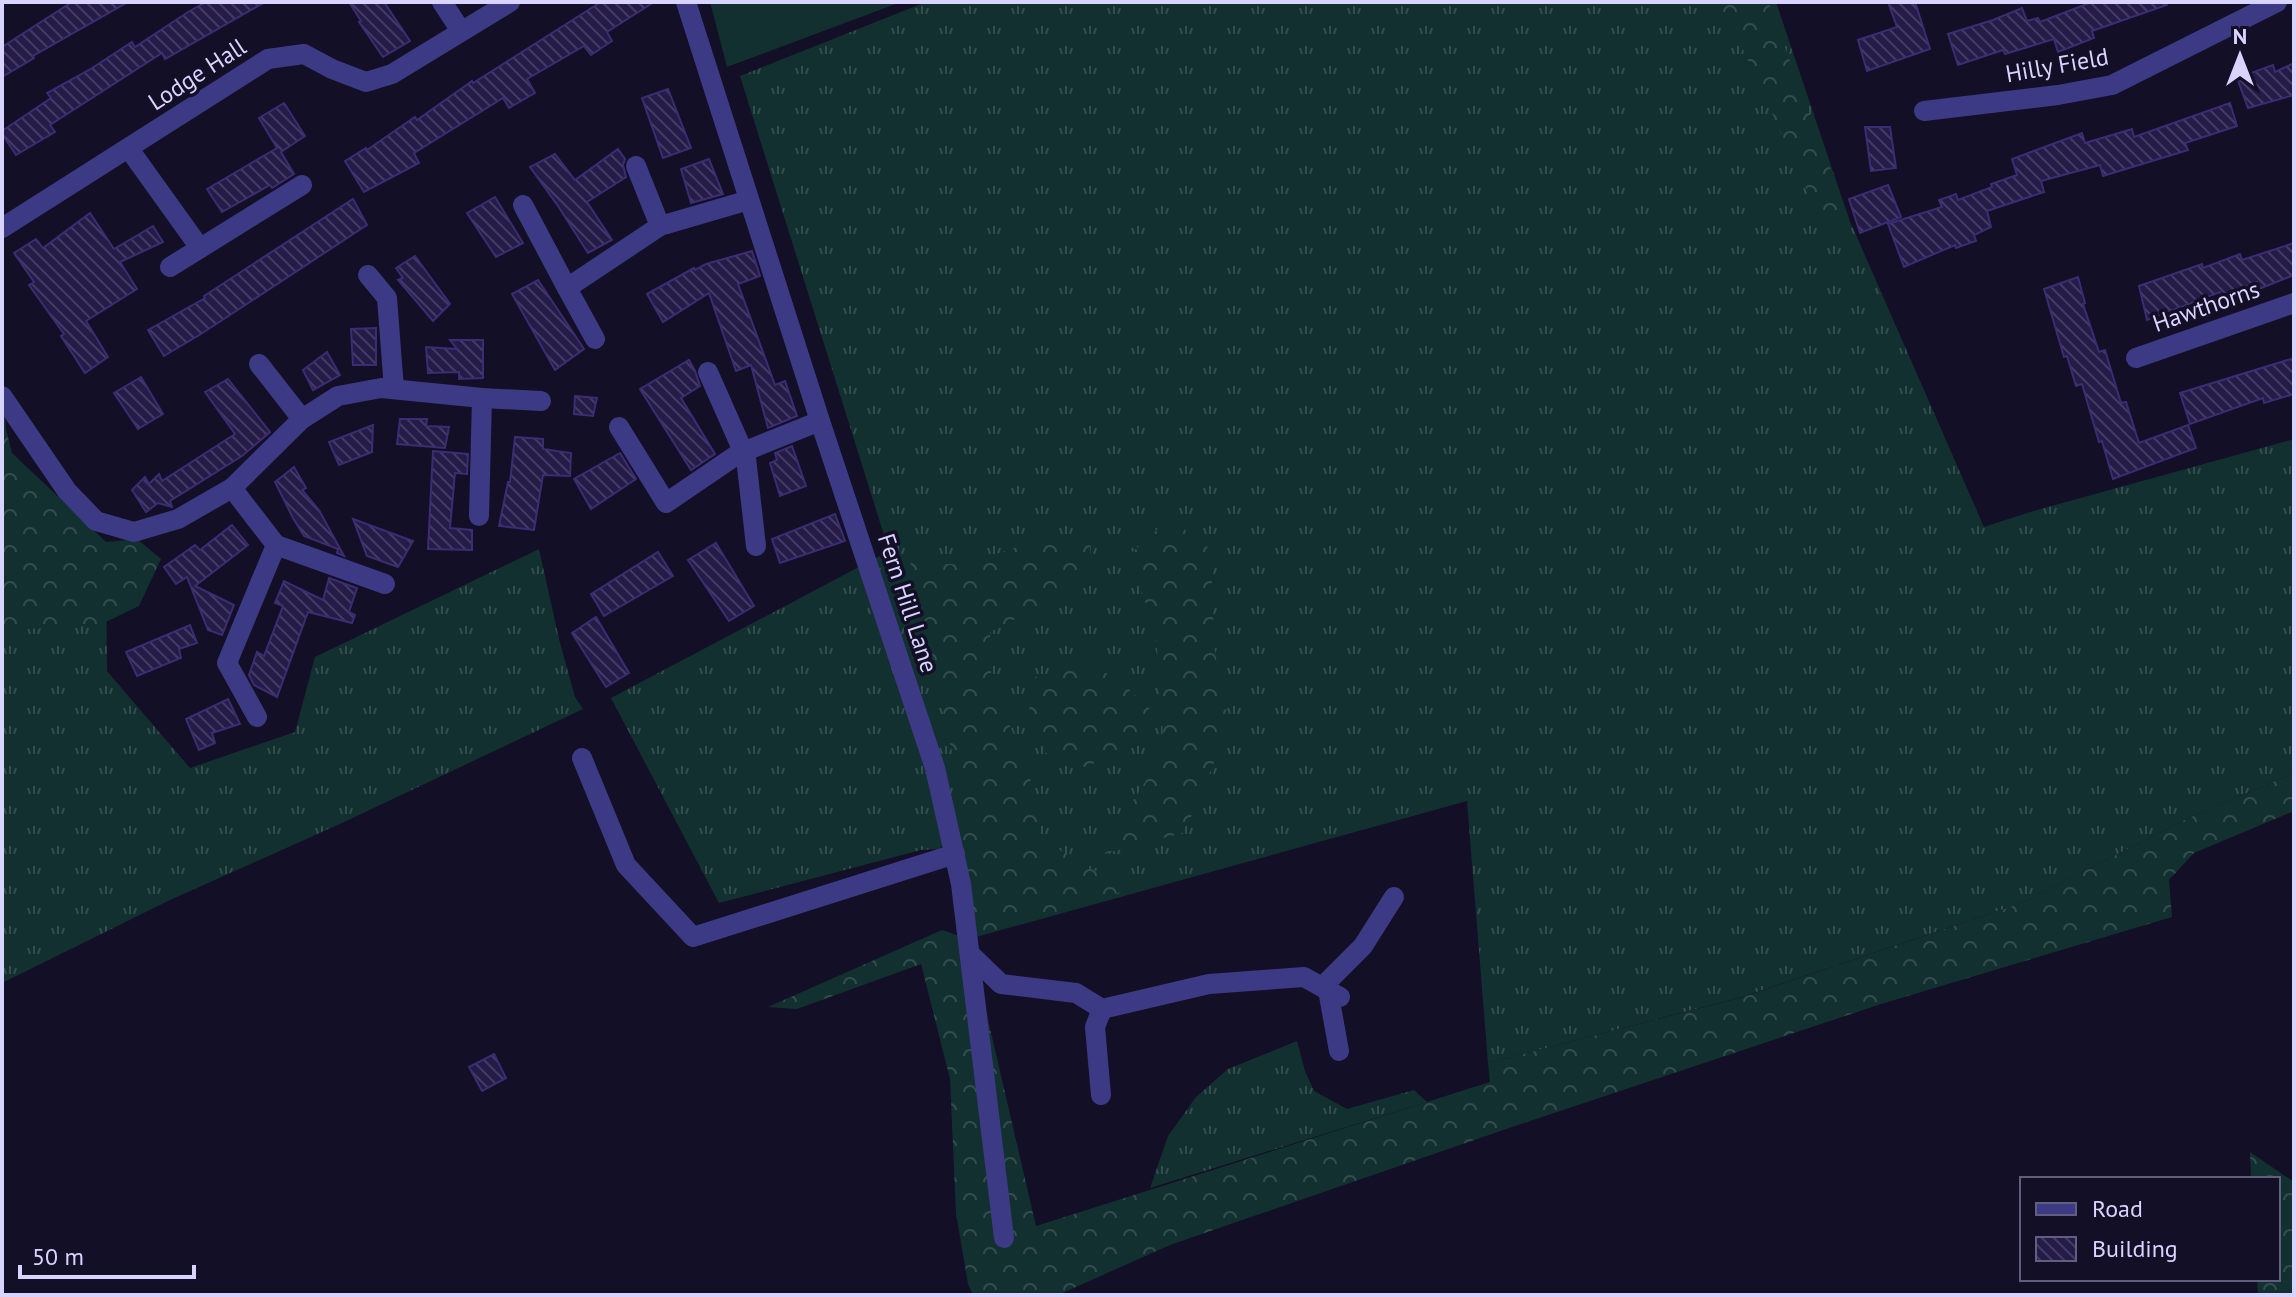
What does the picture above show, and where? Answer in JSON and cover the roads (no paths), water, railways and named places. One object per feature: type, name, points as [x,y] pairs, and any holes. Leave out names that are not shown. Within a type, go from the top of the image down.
[{"type":"street","points":[[442,2],[461,31]]},
{"type":"street","name":"Lodge Hall","points":[[2,228],[268,59],[304,54],[366,82],[392,74],[510,2]]},
{"type":"street","name":"Fern Hill Lane","points":[[686,2],[935,768],[955,854],[970,954],[1004,1238]]},
{"type":"street","name":"Hilly Field","points":[[1924,111],[2058,95],[2112,85],[2277,2]]},
{"type":"street","points":[[129,149],[200,248]]},
{"type":"street","points":[[636,166],[660,226]]},
{"type":"street","points":[[170,267],[302,185]]},
{"type":"street","points":[[567,288],[660,226],[749,200]]},
{"type":"street","points":[[523,205],[595,339]]},
{"type":"street","points":[[368,275],[387,298],[394,389]]},
{"type":"street","name":"Hawthorns","points":[[2136,358],[2294,303]]},
{"type":"street","points":[[259,364],[302,419]]},
{"type":"street","points":[[708,372],[746,458],[756,546]]},
{"type":"street","points":[[2,396],[67,491],[96,521],[134,532],[178,519],[232,488],[302,419],[338,396],[381,388],[541,401]]},
{"type":"street","points":[[479,516],[482,398]]},
{"type":"street","points":[[619,427],[666,503],[743,452],[820,421]]},
{"type":"street","points":[[232,488],[276,545],[385,584]]},
{"type":"street","points":[[257,717],[227,663],[276,545]]},
{"type":"street","points":[[582,758],[626,865],[693,937],[955,854]]},
{"type":"street","points":[[1339,1051],[1330,991],[1394,897]]},
{"type":"street","points":[[970,954],[1001,984],[1076,993],[1102,1009],[1209,984],[1304,977],[1330,991]]},
{"type":"street","points":[[1101,1095],[1095,1027],[1102,1009]]}]
